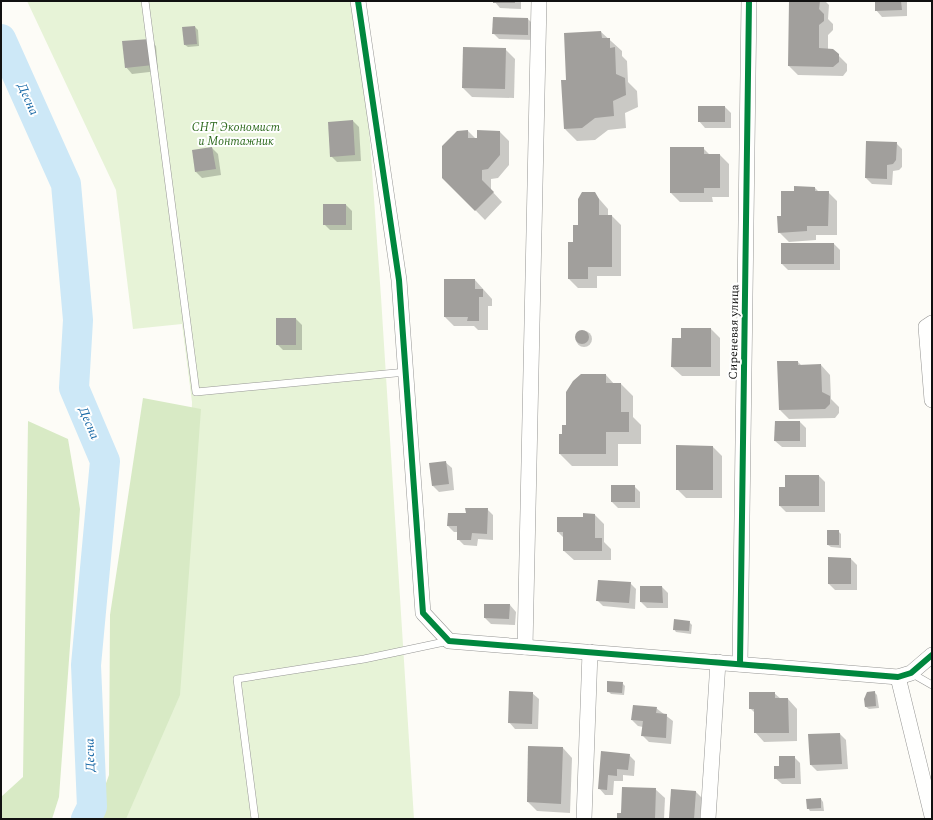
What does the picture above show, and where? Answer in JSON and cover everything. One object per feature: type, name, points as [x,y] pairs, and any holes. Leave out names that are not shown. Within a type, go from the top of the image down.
[{"type":"street","points":[[358,1],[399,280],[424,613],[449,641],[740,664],[904,675],[932,655]]},
{"type":"street","points":[[525,647],[539,1]]},
{"type":"street","name":"Сиреневая улица","points":[[740,664],[749,1]]},
{"type":"street","points":[[932,323],[926,327],[932,400]]},
{"type":"street","points":[[584,819],[590,652]]},
{"type":"street","points":[[708,819],[718,662]]},
{"type":"street","points":[[904,675],[932,816]]},
{"type":"lane","points":[[145,1],[196,392],[406,372]]},
{"type":"lane","points":[[255,819],[237,679],[364,659],[449,641]]},
{"type":"lane","points":[[904,675],[932,685]]},
{"type":"green space","name":"СНТ Экономист и Монтажник","points":[[27,1],[360,1],[381,297],[414,819],[117,819],[189,501],[192,402],[182,324],[133,329],[116,190]]},
{"type":"green space","points":[[143,398],[201,409],[180,695],[126,819],[93,819],[109,775],[110,615]]},
{"type":"green space","points":[[28,421],[68,439],[80,509],[59,797],[52,819],[1,819],[1,797],[23,777]]},
{"type":"building","points":[[493,1],[515,1],[515,3],[493,3]]},
{"type":"building","points":[[789,1],[820,1],[819,9],[824,14],[824,21],[819,25],[819,48],[833,49],[839,54],[839,62],[833,67],[788,66]]},
{"type":"building","points":[[875,1],[901,1],[902,10],[875,11]]},
{"type":"building","points":[[493,17],[528,18],[528,35],[492,34]]},
{"type":"building","points":[[195,26],[197,44],[184,45],[182,27]]},
{"type":"building","points":[[601,31],[602,38],[610,38],[610,48],[615,47],[616,74],[625,78],[626,95],[613,101],[614,116],[595,118],[582,128],[564,129],[561,80],[566,80],[564,33]]},
{"type":"building","points":[[150,39],[153,65],[125,68],[122,41]]},
{"type":"building","points":[[463,47],[506,48],[505,89],[462,88]]},
{"type":"building","points":[[698,106],[725,106],[725,122],[698,122]]},
{"type":"building","points":[[353,120],[355,155],[330,157],[328,122]]},
{"type":"building","points":[[468,130],[468,138],[477,138],[477,130],[500,131],[500,155],[488,169],[482,170],[482,180],[494,192],[475,211],[442,178],[442,146],[457,131]]},
{"type":"building","points":[[866,141],[897,142],[896,160],[893,164],[887,165],[887,179],[865,178]]},
{"type":"building","points":[[212,147],[216,169],[195,172],[192,150]]},
{"type":"building","points":[[670,147],[704,147],[704,154],[720,154],[720,188],[704,188],[704,193],[670,193]]},
{"type":"building","points":[[794,186],[815,187],[815,191],[829,191],[828,226],[807,226],[807,231],[778,233],[777,216],[781,216],[781,191],[794,191]]},
{"type":"building","points":[[582,192],[595,192],[599,199],[599,215],[612,215],[612,267],[588,267],[588,279],[568,279],[568,242],[573,242],[573,225],[578,225],[578,199]]},
{"type":"building","points":[[323,204],[346,204],[346,225],[323,225]]},
{"type":"building","points":[[781,243],[834,243],[834,264],[781,264]]},
{"type":"building","points":[[444,279],[475,279],[475,289],[483,289],[483,297],[479,297],[479,321],[467,321],[468,317],[444,317]]},
{"type":"building","points":[[276,318],[296,318],[296,345],[276,345]]},
{"type":"building","points":[[681,328],[711,328],[711,367],[671,367],[672,338],[681,338]]},
{"type":"building","points":[[579,330],[585,330],[589,334],[589,340],[585,344],[579,344],[575,340],[575,334]]},
{"type":"building","points":[[777,361],[798,361],[798,365],[821,364],[822,392],[830,396],[830,404],[825,409],[779,410]]},
{"type":"building","points":[[581,374],[606,374],[606,383],[621,383],[621,412],[629,412],[629,432],[606,432],[606,454],[559,454],[559,434],[562,434],[562,425],[566,425],[566,392],[573,381]]},
{"type":"building","points":[[775,421],[800,421],[800,441],[774,441]]},
{"type":"building","points":[[676,445],[713,446],[713,490],[676,490]]},
{"type":"building","points":[[446,461],[449,484],[432,486],[429,463]]},
{"type":"building","points":[[785,475],[819,475],[819,506],[779,506],[779,487],[785,487]]},
{"type":"building","points":[[611,485],[635,485],[635,502],[611,502]]},
{"type":"building","points":[[465,508],[488,508],[487,534],[472,533],[471,540],[457,540],[457,526],[447,526],[448,513],[466,513]]},
{"type":"building","points":[[583,513],[595,514],[595,538],[602,538],[602,551],[563,551],[563,532],[557,532],[557,517],[583,517]]},
{"type":"building","points":[[827,530],[839,530],[839,545],[827,545]]},
{"type":"building","points":[[828,557],[851,558],[851,584],[828,584]]},
{"type":"building","points":[[598,580],[631,582],[629,603],[596,601]]},
{"type":"building","points":[[640,586],[662,586],[663,603],[640,602]]},
{"type":"building","points":[[484,604],[510,604],[509,619],[484,618]]},
{"type":"building","points":[[674,619],[690,621],[689,631],[673,630]]},
{"type":"building","points":[[607,681],[623,682],[622,693],[607,692]]},
{"type":"building","points":[[509,691],[533,692],[532,724],[508,723]]},
{"type":"building","points":[[875,691],[876,706],[865,707],[864,699],[867,692]]},
{"type":"building","points":[[749,692],[775,692],[775,698],[788,698],[789,733],[754,733],[754,709],[749,709]]},
{"type":"building","points":[[633,705],[657,707],[656,713],[667,714],[666,738],[641,736],[643,721],[631,720]]},
{"type":"building","points":[[840,733],[842,764],[810,765],[808,734]]},
{"type":"building","points":[[528,746],[563,747],[561,804],[527,802]]},
{"type":"building","points":[[601,751],[630,754],[628,770],[617,769],[617,776],[608,775],[607,790],[598,789]]},
{"type":"building","points":[[779,756],[795,756],[795,778],[774,779],[774,766],[779,766]]},
{"type":"building","points":[[622,787],[656,788],[655,819],[617,819],[617,813],[621,813]]},
{"type":"building","points":[[671,789],[696,791],[694,819],[669,819]]},
{"type":"building","points":[[821,798],[821,808],[807,809],[806,799]]},
{"type":"waterway","name":"Десна","points":[[1,39],[66,184],[78,320],[74,388],[105,461],[86,665],[92,807],[86,819]]},
{"type":"cycle path","points":[[358,1],[399,280],[423,613],[449,641],[898,677],[911,673],[932,655]]},
{"type":"cycle path","points":[[740,664],[749,1]]}]
